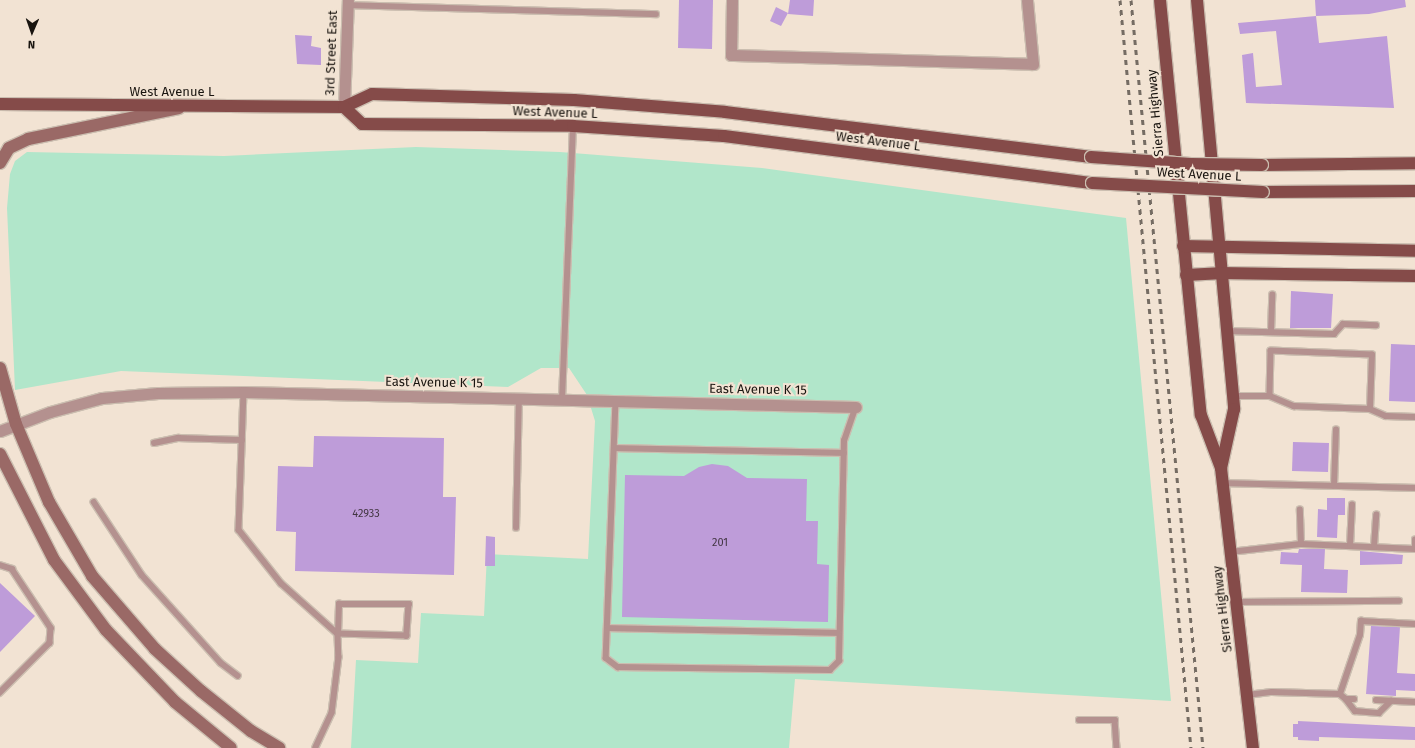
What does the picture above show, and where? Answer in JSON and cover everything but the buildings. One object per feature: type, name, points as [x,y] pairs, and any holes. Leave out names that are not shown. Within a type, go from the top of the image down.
[{"type":"main road","name":"Sierra Highway","points":[[1160,0],[1182,246],[1201,415],[1220,468],[1253,748]]},
{"type":"main road","points":[[1197,0],[1219,246]]},
{"type":"main road","name":"West Avenue L","points":[[0,104],[344,107],[372,94],[574,100],[725,112],[1091,157],[1191,164],[1262,165],[1415,163]]},
{"type":"main road","points":[[0,163],[9,148],[28,139],[191,106]]},
{"type":"main road","name":"West Avenue L","points":[[344,107],[362,124],[573,126],[724,136],[1092,183],[1263,192],[1415,191]]},
{"type":"main road","points":[[1182,246],[1415,251]]},
{"type":"main road","name":"Sierra Highway","points":[[1219,246],[1219,273],[1234,409],[1220,468]]},
{"type":"main road","points":[[1186,275],[1219,273],[1415,276]]},
{"type":"main road","points":[[0,368],[16,424],[49,502],[92,576],[122,613],[201,691],[251,731],[279,748]]},
{"type":"main road","points":[[0,454],[54,560],[106,630],[174,702],[231,748]]},
{"type":"street","points":[[732,0],[731,55],[1033,64],[1028,0]]},
{"type":"street","name":"3rd Street East","points":[[344,107],[348,2]]},
{"type":"street","name":"East Avenue K 15","points":[[0,431],[16,424],[102,398],[158,393],[244,392],[856,407]]},
{"type":"lane","points":[[348,2],[656,14]]},
{"type":"lane","points":[[562,400],[573,126]]},
{"type":"lane","points":[[1271,332],[1272,295]]},
{"type":"lane","points":[[1226,331],[1334,334],[1343,324],[1376,325]]},
{"type":"lane","points":[[1270,396],[1271,351],[1372,355],[1370,409]]},
{"type":"lane","points":[[244,392],[239,530],[281,583],[338,634],[407,636],[409,604],[339,604],[338,634],[339,657],[332,713],[316,748]]},
{"type":"lane","points":[[1232,396],[1270,396],[1294,406],[1370,409],[1386,416],[1415,417]]},
{"type":"lane","points":[[516,528],[519,399]]},
{"type":"lane","points":[[616,401],[606,658],[618,667],[830,670],[838,661],[844,441],[856,407]]},
{"type":"lane","points":[[1334,486],[1336,430]]},
{"type":"lane","points":[[154,443],[178,438],[242,440]]},
{"type":"lane","points":[[614,448],[844,453]]},
{"type":"lane","points":[[1222,483],[1415,488]]},
{"type":"lane","points":[[94,502],[142,575],[221,663],[238,676]]},
{"type":"lane","points":[[1350,546],[1352,505]]},
{"type":"lane","points":[[1300,510],[1301,544]]},
{"type":"lane","points":[[1374,547],[1376,516]]},
{"type":"lane","points":[[1230,552],[1301,544],[1415,549],[1415,540]]},
{"type":"lane","points":[[0,565],[12,569],[51,628],[50,643],[0,693]]},
{"type":"lane","points":[[1236,602],[1399,600]]},
{"type":"lane","points":[[1340,694],[1360,635],[1361,621],[1415,624]]},
{"type":"lane","points":[[607,628],[839,633]]},
{"type":"lane","points":[[1247,695],[1272,692],[1340,694],[1355,711],[1379,713],[1391,701]]},
{"type":"lane","points":[[1346,699],[1354,699]]},
{"type":"lane","points":[[1376,700],[1415,702]]},
{"type":"lane","points":[[1079,720],[1115,720],[1117,748]]},
{"type":"green space","points":[[416,147],[560,152],[762,168],[1126,218],[1171,701],[795,679],[789,748],[351,748],[356,660],[418,663],[421,613],[484,616],[487,554],[588,559],[595,421],[587,395],[569,368],[541,368],[508,387],[121,371],[15,390],[7,208],[10,174],[15,161],[27,152],[224,156]]},
{"type":"railway","points":[[1120,0],[1191,748]]},
{"type":"railway","points":[[1131,0],[1203,748]]}]
